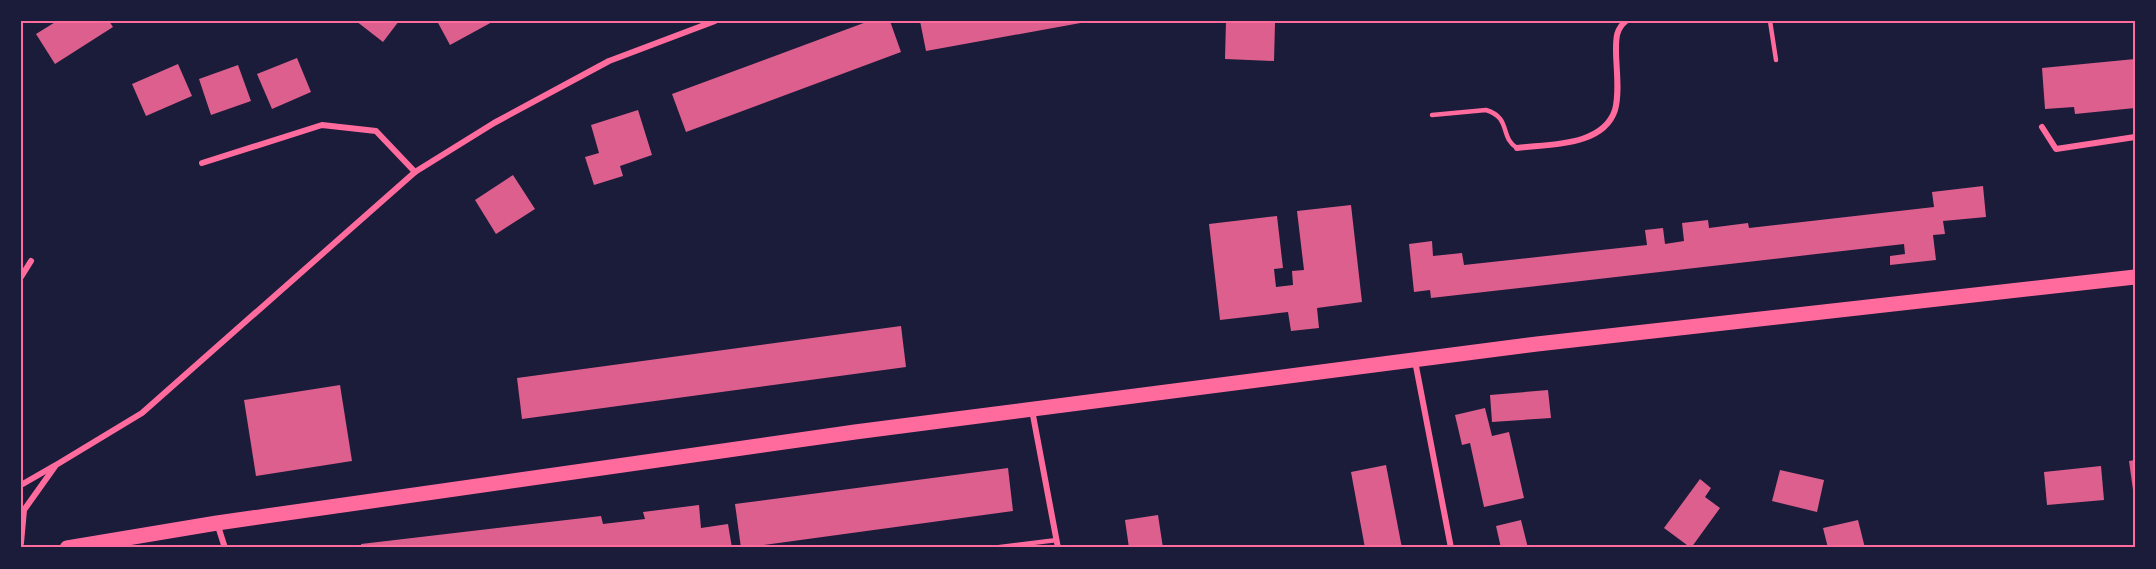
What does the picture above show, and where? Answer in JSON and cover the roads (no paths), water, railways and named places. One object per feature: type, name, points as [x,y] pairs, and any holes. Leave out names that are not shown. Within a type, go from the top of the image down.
[{"type":"main road","points":[[67,548],[217,523],[1032,409],[1415,360],[2135,278]]},
{"type":"street","points":[[21,485],[142,413],[415,172],[494,123],[609,61],[714,21]]},
{"type":"street","points":[[1517,147],[1570,142],[1597,132],[1610,120],[1617,98],[1616,39],[1619,27],[1626,21]]},
{"type":"street","points":[[202,164],[322,125],[376,131],[415,172]]},
{"type":"street","points":[[2042,127],[2056,149],[2135,137]]},
{"type":"street","points":[[21,277],[31,261]]},
{"type":"street","points":[[1415,360],[1450,548]]},
{"type":"street","points":[[1032,409],[1058,548]]},
{"type":"street","points":[[21,543],[24,510],[56,465]]},
{"type":"street","points":[[217,523],[225,548]]},
{"type":"lane","points":[[1770,21],[1776,60]]},
{"type":"lane","points":[[1432,116],[1486,110],[1493,112],[1502,118],[1509,140],[1517,147]]},
{"type":"lane","points":[[992,548],[1057,540]]}]
